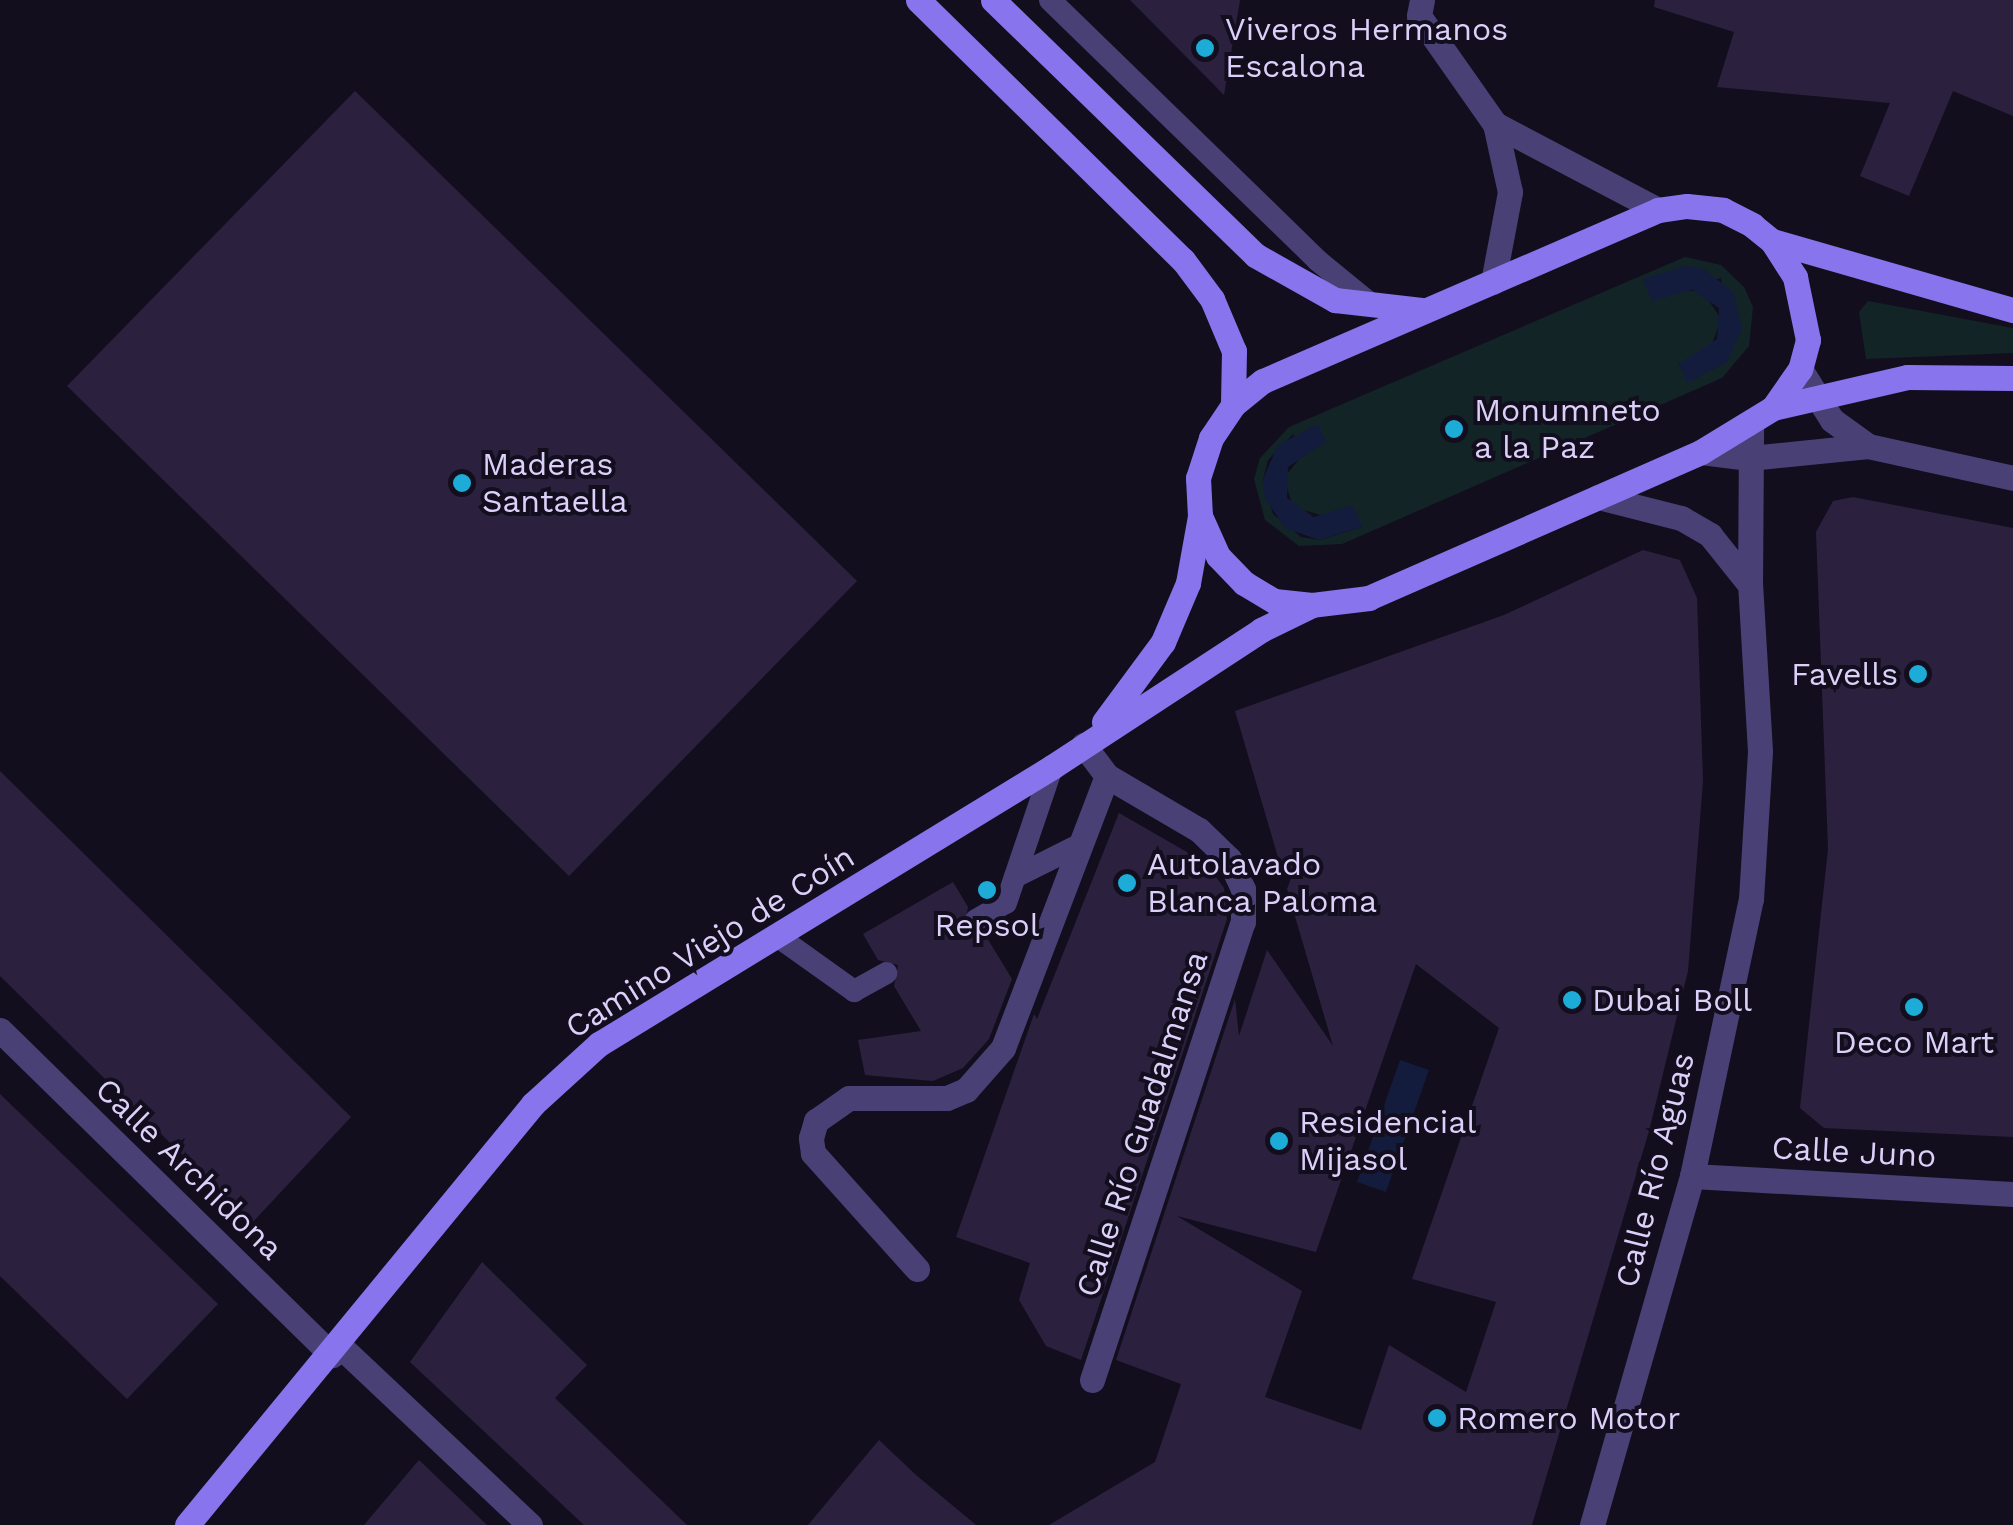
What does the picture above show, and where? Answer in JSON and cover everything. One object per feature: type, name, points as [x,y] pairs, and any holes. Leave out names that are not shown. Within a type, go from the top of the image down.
[{"type":"street","points":[[918,0],[1184,260],[1212,299],[1234,351],[1232,405]]},
{"type":"street","points":[[993,0],[1256,255],[1334,300],[1428,310]]},
{"type":"street","points":[[1422,0],[1419,16],[1495,124],[1510,192],[1494,282]]},
{"type":"street","points":[[1495,124],[1658,210]]},
{"type":"street","points":[[1232,405],[1263,381],[1658,210],[1723,210],[1772,242],[2013,310]]},
{"type":"street","points":[[1200,516],[1218,556],[1244,583],[1274,601],[1312,606],[1368,598],[1701,452],[1773,408],[1800,370],[1808,340],[1806,306],[1772,242]]},
{"type":"street","points":[[1800,370],[1832,420],[1868,446]]},
{"type":"street","points":[[1773,408],[1907,377],[2013,378]]},
{"type":"street","name":"Camino Viejo de Coín","points":[[1084,745],[1163,642],[1188,583],[1200,516],[1198,478],[1211,438],[1232,405]]},
{"type":"street","name":"Calle Río Aguas","points":[[1592,1525],[1692,1176],[1752,899],[1760,752],[1750,586],[1751,424]]},
{"type":"street","points":[[1701,452],[1750,458],[1868,446],[2013,478]]},
{"type":"street","points":[[1598,497],[1644,505],[1696,526],[1730,556],[1750,586]]},
{"type":"street","name":"Camino Viejo de Coín","points":[[186,1525],[336,1350],[533,1104],[598,1044],[1052,767],[1261,630],[1312,606]]},
{"type":"street","points":[[917,1269],[813,1153],[816,1122],[849,1098],[947,1098],[966,1090],[1003,1048],[1107,776],[1084,745]]},
{"type":"street","name":"Calle Río Guadalmansa","points":[[1092,1380],[1243,922],[1243,889],[1229,859],[1199,830],[1107,776]]},
{"type":"street","name":"Calle Archidona","points":[[0,1030],[336,1350],[529,1525]]},
{"type":"street","name":"Calle Juno","points":[[1692,1176],[2013,1194]]},
{"type":"lane","points":[[1050,0],[1318,260],[1372,304]]},
{"type":"lane","points":[[976,920],[1006,903],[1052,767]]},
{"type":"lane","points":[[1014,877],[1081,844]]},
{"type":"lane","points":[[777,936],[854,991],[886,973]]},
{"type":"shaded area","points":[[1685,257],[1721,265],[1744,287],[1753,307],[1749,346],[1722,378],[1342,544],[1299,546],[1265,520],[1254,479],[1260,458],[1289,427]],"holes":[[[1721,278],[1727,362],[1688,382],[1679,364],[1711,347],[1721,319],[1703,292],[1681,290]],[[1293,434],[1304,453],[1284,478],[1293,507],[1362,527],[1320,540],[1301,537],[1273,514],[1263,479],[1268,460]]]},
{"type":"shaded area","points":[[1868,301],[2013,328],[2013,353],[1866,359],[1859,312]]},
{"type":"water","points":[[1686,266],[1704,269],[1733,292],[1742,328],[1727,362],[1687,383],[1679,364],[1717,339],[1719,308],[1692,290],[1652,301],[1643,279]]},
{"type":"water","points":[[1318,424],[1326,442],[1288,467],[1287,498],[1314,517],[1353,505],[1362,527],[1319,540],[1285,528],[1265,498],[1263,479],[1278,445]]},
{"type":"water","points":[[1400,1060],[1429,1070],[1386,1192],[1357,1182]]},
{"type":"building","name":"Viveros Hermanos Escalona","points":[[1130,0],[1240,0],[1224,95]]},
{"type":"building","points":[[1655,0],[2013,0],[2013,116],[1953,91],[1909,196],[1860,176],[1890,103],[1717,87],[1734,32],[1654,7]]},
{"type":"building","name":"Maderas Santaella","points":[[355,91],[857,581],[569,876],[67,386]]},
{"type":"building","points":[[1853,497],[2013,528],[2013,1137],[1824,1128],[1800,1108],[1828,849],[1816,532],[1833,501]]},
{"type":"building","points":[[1643,550],[1680,560],[1697,598],[1703,781],[1688,971],[1649,1131],[1532,1525],[1049,1525],[1155,1462],[1181,1384],[1116,1360],[1235,999],[1239,1036],[1267,950],[1333,1046],[1287,889],[1293,873],[1280,864],[1235,711],[1504,615]],"holes":[[[1416,964],[1499,1028],[1412,1279],[1496,1302],[1466,1392],[1389,1345],[1361,1430],[1265,1397],[1302,1291],[1177,1216],[1316,1252]]]},
{"type":"building","points":[[0,771],[351,1117],[252,1223],[0,976]]},
{"type":"building","points":[[1119,813],[1206,863],[1224,888],[1227,919],[1081,1360],[1046,1346],[1019,1300],[1030,1263],[956,1237],[1034,1014],[1037,1019]]},
{"type":"building","points":[[953,882],[968,907],[964,928],[984,933],[1012,979],[989,1039],[963,1068],[933,1081],[865,1075],[858,1040],[921,1031],[894,986],[898,965],[878,960],[863,934]]},
{"type":"building","points":[[0,1094],[218,1304],[127,1399],[0,1276]]},
{"type":"building","points":[[482,1262],[587,1365],[555,1398],[687,1525],[584,1525],[410,1362]]},
{"type":"building","points":[[879,1440],[916,1475],[976,1525],[808,1525]]},
{"type":"building","points":[[419,1460],[487,1525],[364,1525]]},
{"type":"place","name":"Viveros Hermanos Escalona","points":[[1205,48]]},
{"type":"place","name":"Monumneto a la Paz","points":[[1454,429]]},
{"type":"place","name":"Maderas Santaella","points":[[462,483]]},
{"type":"place","name":"Favells","points":[[1918,674]]},
{"type":"place","name":"Autolavado Blanca Paloma","points":[[1127,883]]},
{"type":"place","name":"Repsol","points":[[987,890]]},
{"type":"place","name":"Dubai Boll","points":[[1572,1000]]},
{"type":"place","name":"Deco Mart","points":[[1914,1007]]},
{"type":"place","name":"Residencial Mijasol","points":[[1279,1141]]},
{"type":"place","name":"Romero Motor","points":[[1437,1418]]}]
